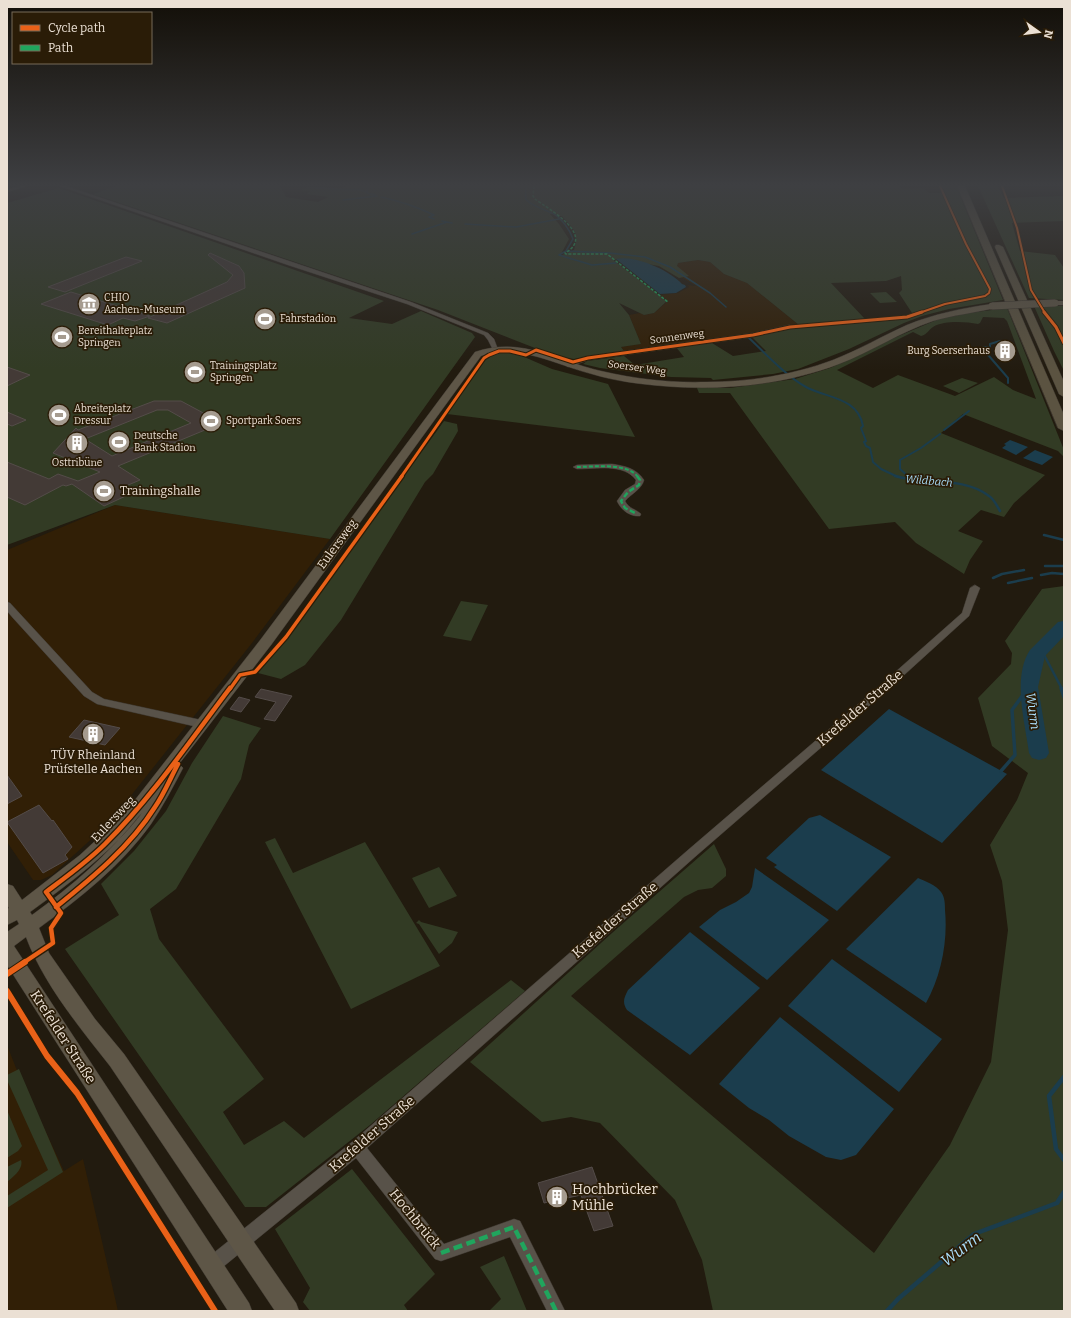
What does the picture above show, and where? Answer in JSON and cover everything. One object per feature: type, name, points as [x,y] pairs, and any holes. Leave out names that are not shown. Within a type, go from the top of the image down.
[{"type":"highway","points":[[987,248],[1064,428]]},
{"type":"highway","points":[[999,248],[1064,394]]},
{"type":"main road","name":"Soerser Weg","points":[[494,347],[520,349],[568,365],[627,379],[673,384],[727,384],[794,375],[838,361],[925,321],[949,314],[992,306],[1021,303],[1064,303]]},
{"type":"main road","name":"Eulersweg","points":[[7,941],[19,918],[104,844],[129,818],[185,748],[269,638],[474,357],[481,352],[494,347]]},
{"type":"main road","points":[[7,891],[19,918],[42,957],[89,1025],[117,1060],[288,1311]]},
{"type":"main road","name":"Krefelder Straße","points":[[7,950],[241,1311]]},
{"type":"street","points":[[243,248],[416,306],[486,334],[491,339],[494,347]]},
{"type":"street","name":"Sonnenweg","points":[[568,365],[588,358],[753,335],[790,327]]},
{"type":"street","points":[[577,467],[615,467],[634,473],[640,480],[639,485],[628,492],[621,501],[623,507],[628,511],[637,514]]},
{"type":"street","name":"Krefelder Straße","points":[[212,1265],[358,1147],[692,853],[888,684],[966,614],[975,588]]},
{"type":"street","points":[[7,605],[88,694],[94,698],[120,706],[202,724]]},
{"type":"street","name":"Hochbrück","points":[[358,1147],[441,1252],[514,1227],[556,1311]]},
{"type":"shaded area","points":[[698,260],[710,262],[724,274],[747,283],[799,325],[709,340],[624,351],[621,347],[641,344],[629,315],[654,313],[668,301],[660,295],[678,293],[689,287],[687,285],[696,286],[666,268],[677,266],[678,263]]},
{"type":"shaded area","points":[[115,505],[330,539],[252,643],[118,812],[98,833],[52,875],[41,880],[33,880],[7,842],[7,550]]},
{"type":"shaded area","points":[[7,1045],[16,1068],[64,1171],[83,1159],[118,1311],[7,1311]]},
{"type":"green space","name":"Sportpark Soers","points":[[7,248],[230,248],[384,301],[349,318],[392,324],[421,311],[472,333],[475,337],[330,539],[115,505],[7,545]]},
{"type":"green space","points":[[252,248],[564,248],[560,256],[574,250],[575,248],[981,248],[1003,300],[949,309],[922,316],[849,349],[798,369],[773,374],[713,380],[711,378],[671,377],[600,368],[583,364],[587,361],[624,356],[635,365],[684,357],[676,347],[712,343],[733,356],[766,351],[751,336],[789,329],[895,320],[890,317],[903,316],[912,313],[899,293],[902,290],[901,276],[886,281],[831,283],[865,319],[799,325],[747,283],[724,274],[710,262],[698,260],[678,263],[677,266],[689,276],[679,278],[659,266],[618,259],[613,260],[667,301],[654,313],[644,315],[619,303],[629,315],[641,344],[621,347],[624,351],[574,359],[558,357],[438,310]]},
{"type":"green space","points":[[1006,248],[1019,248],[1020,251],[1055,255],[1064,268],[1064,300],[1029,298]]},
{"type":"green space","points":[[886,292],[897,302],[880,303],[870,293]]},
{"type":"green space","points":[[1034,306],[1064,306],[1064,371],[1054,351]]},
{"type":"green space","points":[[1007,308],[1064,450],[1064,457],[1058,451],[963,414],[941,433],[1045,475],[1014,503],[1004,517],[981,510],[958,531],[983,541],[970,560],[964,574],[916,543],[895,522],[829,529],[730,393],[699,393],[697,388],[730,388],[795,379],[830,368],[939,319],[961,314]],"holes":[[[983,317],[1004,318],[1007,321],[1036,399],[1013,390],[994,377],[955,396],[898,375],[873,388],[837,370],[913,332],[921,336],[933,327],[943,323],[962,322],[978,324]]]},
{"type":"green space","points":[[501,352],[515,353],[552,369],[608,384],[635,437],[447,414],[489,355]]},
{"type":"green space","points":[[962,378],[978,383],[959,393],[943,386]]},
{"type":"green space","points":[[444,421],[457,424],[458,431],[433,474],[425,482],[341,620],[305,665],[281,679],[258,673],[289,636]]},
{"type":"green space","points":[[1064,586],[1064,1311],[713,1311],[702,1260],[675,1200],[600,1123],[571,1117],[542,1122],[470,1062],[612,933],[714,844],[726,869],[726,876],[712,888],[698,890],[684,897],[571,996],[874,1253],[950,1145],[991,1062],[1008,930],[1002,881],[990,845],[1017,800],[1028,773],[992,746],[978,698],[1011,664],[1012,653],[1005,641],[1042,589]]},
{"type":"green space","points":[[461,601],[488,605],[471,641],[443,636]]},
{"type":"green space","points":[[223,716],[261,728],[249,745],[241,779],[176,889],[150,909],[159,939],[264,1079],[223,1112],[244,1145],[284,1121],[304,1138],[511,980],[525,991],[370,1125],[266,1207],[245,1207],[65,949],[119,915],[101,884],[134,851],[166,811],[192,763]]},
{"type":"green space","points":[[275,838],[293,873],[365,842],[440,966],[351,1009],[265,842]]},
{"type":"green space","points":[[439,867],[457,896],[429,908],[412,878]]},
{"type":"green space","points":[[419,920],[421,922],[458,932],[452,943],[439,954],[419,924],[416,923]]},
{"type":"green space","points":[[19,1069],[63,1172],[7,1208],[7,1196],[48,1170],[7,1080],[7,1075]]},
{"type":"green space","points":[[7,1110],[22,1146],[18,1151],[7,1158]]},
{"type":"green space","points":[[21,1160],[21,1167],[7,1182],[7,1167]]},
{"type":"green space","points":[[352,1169],[435,1274],[404,1305],[408,1311],[310,1311],[303,1302],[310,1288],[275,1229]]},
{"type":"green space","points":[[504,1256],[527,1311],[489,1311],[501,1299],[480,1267]]},
{"type":"water","points":[[624,258],[642,261],[669,274],[686,287],[676,293],[660,294],[616,259]]},
{"type":"water","points":[[1010,440],[1028,447],[1016,455],[1002,448],[1006,445],[1004,444]]},
{"type":"water","points":[[1035,450],[1053,457],[1042,465],[1023,458]]},
{"type":"water","points":[[889,709],[1007,774],[942,843],[821,770]]},
{"type":"water","points":[[820,815],[891,857],[837,911],[774,867],[777,865],[766,858],[809,818]]},
{"type":"water","points":[[755,868],[829,920],[767,980],[699,927],[720,910],[749,893],[752,887]]},
{"type":"water","points":[[918,878],[936,887],[941,892],[945,903],[946,922],[942,958],[936,982],[926,1003],[846,949]]},
{"type":"water","points":[[690,932],[760,988],[690,1055],[627,1010],[624,1002],[628,990]]},
{"type":"water","points":[[832,959],[942,1039],[899,1092],[788,1006]]},
{"type":"water","points":[[780,1017],[894,1109],[856,1155],[841,1160],[826,1157],[789,1136],[769,1120],[749,1108],[719,1084]]},
{"type":"building","points":[[210,253],[239,266],[244,273],[245,288],[167,323],[148,318],[227,282],[233,275],[208,255]]},
{"type":"building","points":[[126,257],[142,261],[65,292],[48,287]]},
{"type":"building","points":[[71,292],[150,316],[135,321],[123,318],[108,325],[41,304]]},
{"type":"building","points":[[7,367],[30,375],[7,386]]},
{"type":"building","points":[[154,401],[181,401],[209,416],[205,430],[118,466],[140,480],[121,488],[130,494],[104,506],[72,484],[66,486],[63,485],[25,505],[7,497],[7,462],[49,479],[58,474],[78,481],[100,472],[53,453],[76,428],[78,430]],"holes":[[[157,410],[168,410],[191,423],[112,456],[85,439]]]},
{"type":"building","points":[[7,412],[26,420],[12,426],[7,424]]},
{"type":"building","points":[[261,689],[292,696],[275,721],[264,719],[276,702],[255,697]]},
{"type":"building","points":[[239,697],[250,700],[241,712],[230,709]]},
{"type":"building","name":"TÜV Rheinland Prüfstelle Aachen","points":[[84,720],[120,728],[105,745],[69,737]]},
{"type":"building","points":[[7,775],[22,796],[7,804]]},
{"type":"building","points":[[39,805],[52,821],[53,820],[72,847],[65,855],[68,859],[43,873],[7,822]]},
{"type":"building","name":"Hochbrücker Mühle","points":[[592,1167],[613,1226],[594,1231],[581,1195],[544,1203],[538,1183]]},
{"type":"waterway","name":"Wildbach","points":[[566,251],[568,248]]},
{"type":"waterway","name":"Wildbach","points":[[566,251],[609,253],[645,257],[670,267],[710,293],[726,307]]},
{"type":"waterway","points":[[566,251],[559,255],[592,265],[616,263]]},
{"type":"waterway","name":"Wildbach","points":[[748,337],[776,364],[798,382],[814,391],[840,400],[855,409],[860,416],[863,426],[861,428],[866,441],[864,442],[866,446],[870,448],[873,462],[881,469],[897,476]]},
{"type":"waterway","points":[[1000,341],[990,344],[990,347],[983,347],[981,350],[989,356],[1008,378],[1008,383]]},
{"type":"waterway","points":[[944,430],[969,411]]},
{"type":"waterway","points":[[908,476],[900,469],[900,460],[921,448],[940,434]]},
{"type":"waterway","name":"Wildbach","points":[[897,476],[909,479]]},
{"type":"waterway","name":"Wildbach","points":[[909,479],[956,483],[968,486],[991,497],[1000,511]]},
{"type":"waterway","name":"Wildbach","points":[[1044,535],[1064,540]]},
{"type":"waterway","points":[[1045,566],[1064,566]]},
{"type":"waterway","points":[[993,578],[1002,574],[1024,570]]},
{"type":"waterway","points":[[1041,575],[1052,573],[1064,574]]},
{"type":"waterway","points":[[1008,583],[1032,578]]},
{"type":"waterway","name":"Wurm","points":[[1039,753],[1029,687],[1031,674],[1036,654],[1064,626]]},
{"type":"waterway","name":"Wurm","points":[[1040,647],[1062,689]]},
{"type":"waterway","points":[[1001,771],[1015,755],[1012,710],[1028,688]]},
{"type":"waterway","name":"Wurm","points":[[1061,688],[1064,697]]},
{"type":"waterway","name":"Wurm","points":[[1064,1077],[1049,1096],[1056,1149],[1064,1160]]},
{"type":"waterway","name":"Wurm","points":[[887,1311],[898,1299],[974,1234],[1057,1203],[1064,1192]]},
{"type":"marked path","points":[[572,248],[565,253],[607,254],[668,302]]},
{"type":"marked path","points":[[577,467],[602,466],[621,468],[636,474],[640,480],[639,485],[628,492],[621,501],[625,508],[637,514]]},
{"type":"marked path","points":[[441,1253],[514,1227],[556,1311]]},
{"type":"cycle path","points":[[7,974],[53,943],[51,928],[61,913],[46,892],[91,857],[123,825],[158,784],[240,675],[255,672],[286,637],[352,547],[484,358],[494,352],[499,351],[510,351],[526,355],[536,350],[573,362],[588,358],[753,335],[790,327],[907,317],[945,304],[985,296],[989,293],[990,289],[968,248]]},
{"type":"cycle path","points":[[1021,248],[1031,290],[1043,311],[1056,327],[1064,343]]},
{"type":"cycle path","points":[[56,907],[102,868],[143,825],[165,792],[178,764]]},
{"type":"cycle path","points":[[7,991],[47,1056],[77,1093],[215,1311]]},
{"type":"place","name":"CHIO Aachen-Museum","points":[[89,304]]},
{"type":"place","name":"Fahrstadion","points":[[265,319]]},
{"type":"place","name":"Bereithalteplatz Springen","points":[[62,337]]},
{"type":"place","name":"Burg Soerserhaus","points":[[1005,351]]},
{"type":"place","name":"Trainingsplatz Springen","points":[[195,372]]},
{"type":"place","name":"Abreiteplatz Dressur","points":[[59,415]]},
{"type":"place","name":"Sportpark Soers","points":[[211,421]]},
{"type":"place","name":"Deutsche Bank Stadion","points":[[119,442]]},
{"type":"place","name":"Osttribüne","points":[[77,443]]},
{"type":"place","name":"Trainingshalle","points":[[104,491]]},
{"type":"place","name":"TÜV Rheinland Prüfstelle Aachen","points":[[93,734]]},
{"type":"place","name":"Hochbrücker Mühle","points":[[557,1197]]}]
